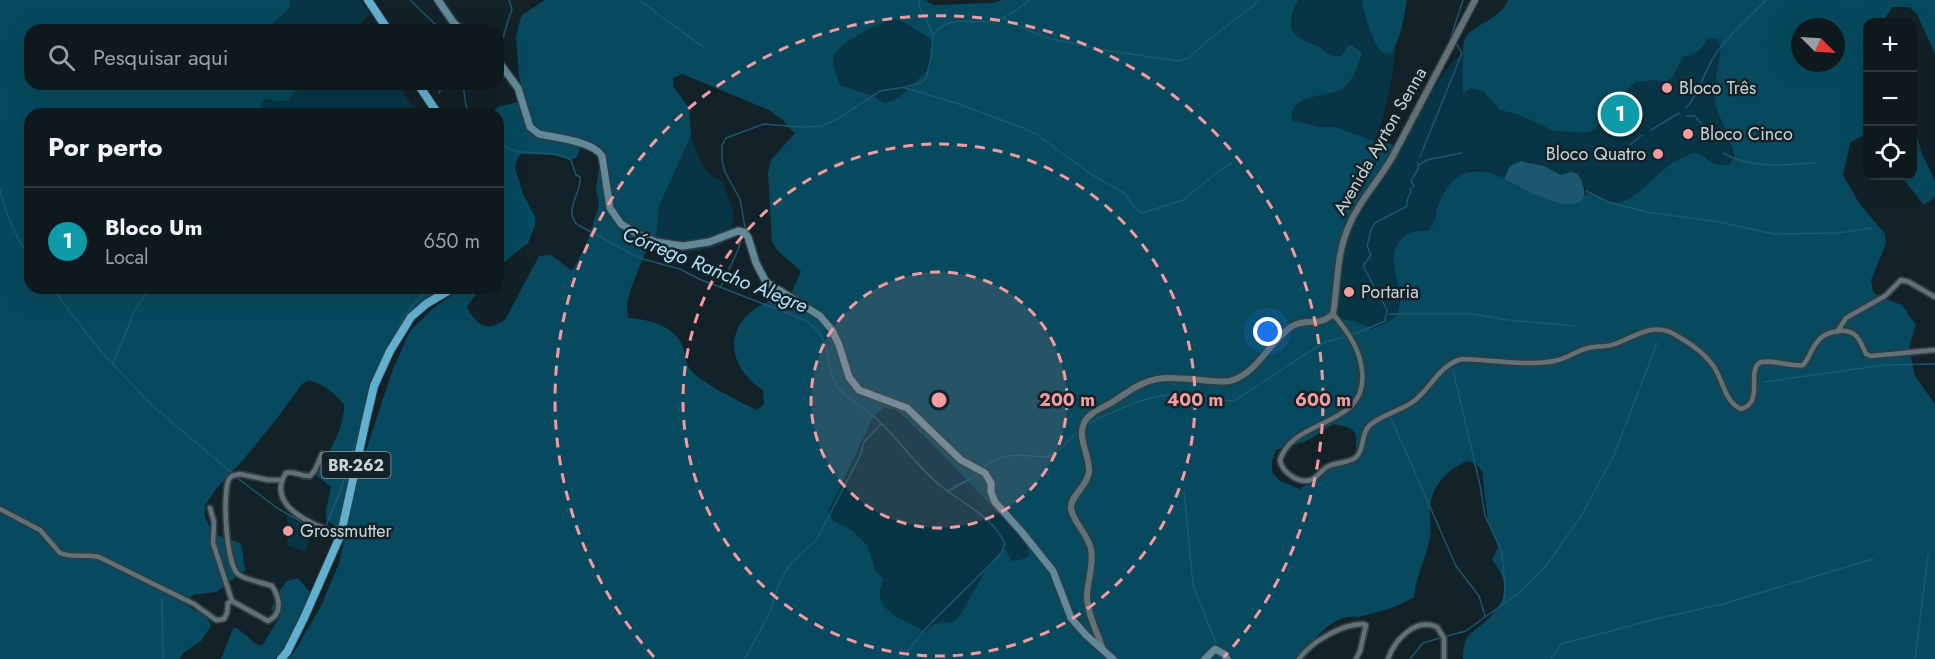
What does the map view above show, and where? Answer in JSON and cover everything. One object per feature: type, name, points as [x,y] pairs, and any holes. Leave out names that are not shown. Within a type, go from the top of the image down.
[{"type":"highway","points":[[368,0],[384,24]]},
{"type":"highway","points":[[422,90],[434,108]]},
{"type":"highway","name":"BR-262","points":[[281,659],[287,652],[304,618],[341,534],[366,420],[382,368],[399,333],[411,317],[443,294]]},
{"type":"main road","points":[[438,0],[455,24]]},
{"type":"main road","points":[[504,69],[518,88],[530,127],[533,130],[539,134],[585,144],[599,151],[602,156],[610,208],[621,224],[656,242],[683,246],[701,243],[738,231],[744,232],[766,282],[820,316],[832,330],[849,377],[859,390],[908,408],[961,460],[986,473],[991,483],[991,492],[995,502],[1053,571],[1071,618],[1113,659]]},
{"type":"main road","points":[[1205,659],[1215,649],[1224,654],[1227,659]]},
{"type":"street","name":"Avenida Ayrton Senna","points":[[1332,314],[1340,254],[1347,228],[1365,195],[1389,162],[1475,0]]},
{"type":"street","points":[[1837,332],[1846,318],[1885,296],[1901,280],[1935,297]]},
{"type":"street","points":[[1104,651],[1087,603],[1092,561],[1091,549],[1071,509],[1072,502],[1083,488],[1089,473],[1082,433],[1086,419],[1098,409],[1140,384],[1158,379],[1225,382],[1236,378],[1259,363],[1292,326],[1302,322],[1320,322],[1332,314],[1342,325],[1358,351],[1364,380],[1361,392],[1346,412],[1293,440],[1282,454],[1280,460],[1284,470],[1303,481],[1314,478],[1332,464],[1354,459],[1360,452],[1364,436],[1370,425],[1413,402],[1440,371],[1455,361],[1492,360],[1539,363],[1554,361],[1588,348],[1618,343],[1640,332],[1662,330],[1688,342],[1699,350],[1715,368],[1730,401],[1741,409],[1750,404],[1752,399],[1756,368],[1759,363],[1765,361],[1795,367],[1803,365],[1818,340],[1827,334],[1851,332],[1856,335],[1866,354],[1871,356],[1935,350]]},
{"type":"street","points":[[322,454],[310,476],[286,473],[280,490],[282,498],[297,515],[317,527],[341,534]]},
{"type":"street","points":[[210,508],[214,522],[213,543],[232,601],[268,621],[274,617],[280,606],[272,586],[240,576],[235,570],[226,527],[226,483],[232,476],[240,474],[268,480],[282,480]]},
{"type":"street","points":[[0,509],[39,530],[65,556],[99,557],[194,604],[216,620],[224,619],[228,603],[232,601]]},
{"type":"street","points":[[1299,659],[1304,652],[1338,629],[1356,624],[1366,625],[1356,659]]},
{"type":"street","points":[[1388,659],[1397,642],[1406,632],[1412,628],[1432,625],[1437,627],[1444,638],[1444,659]]},
{"type":"shaded area","points":[[0,0],[290,0],[286,12],[272,24],[24,24],[24,90],[296,90],[287,101],[266,99],[261,103],[261,108],[24,108],[24,294],[440,294],[410,318],[385,367],[349,480],[338,529],[326,519],[331,487],[316,475],[338,432],[344,405],[328,390],[309,380],[302,384],[278,417],[205,505],[205,518],[214,534],[240,543],[245,570],[216,592],[193,595],[190,598],[189,606],[203,614],[211,626],[201,641],[183,653],[180,659],[0,659]]},
{"type":"shaded area","points":[[290,0],[360,0],[370,14],[360,24],[272,24],[286,12]]},
{"type":"shaded area","points":[[545,0],[925,0],[934,5],[992,3],[1002,0],[1298,0],[1291,23],[1296,36],[1321,47],[1333,56],[1342,55],[1348,45],[1362,52],[1355,72],[1346,86],[1335,92],[1303,100],[1297,104],[1291,120],[1320,127],[1336,127],[1374,141],[1389,143],[1397,148],[1398,153],[1371,190],[1355,222],[1327,315],[1361,323],[1372,329],[1390,321],[1398,311],[1400,303],[1394,264],[1396,246],[1408,234],[1428,231],[1434,222],[1446,189],[1465,173],[1481,171],[1491,173],[1556,203],[1582,200],[1585,194],[1616,203],[1630,198],[1668,166],[1691,154],[1700,154],[1715,164],[1722,165],[1729,165],[1734,156],[1715,105],[1714,93],[1721,47],[1716,38],[1708,38],[1698,51],[1683,57],[1672,78],[1666,82],[1657,80],[1636,82],[1617,100],[1604,120],[1595,129],[1586,133],[1553,131],[1519,115],[1500,110],[1483,91],[1471,88],[1463,94],[1464,41],[1472,30],[1498,14],[1508,0],[1935,0],[1935,54],[1917,14],[1909,7],[1893,7],[1885,18],[1863,18],[1863,135],[1850,143],[1843,175],[1859,203],[1885,234],[1886,244],[1871,280],[1873,292],[1902,305],[1916,325],[1909,347],[1915,376],[1935,404],[1935,659],[1463,659],[1468,636],[1493,614],[1504,592],[1502,576],[1492,560],[1498,547],[1488,522],[1482,471],[1476,464],[1469,461],[1450,471],[1433,493],[1430,505],[1430,538],[1414,597],[1387,609],[1358,617],[1348,617],[1331,624],[1317,637],[1300,659],[288,659],[321,606],[339,563],[360,468],[393,369],[410,331],[432,309],[453,294],[476,294],[467,307],[474,318],[487,326],[499,324],[505,320],[539,256],[551,255],[571,270],[586,245],[599,206],[596,187],[601,158],[594,147],[590,143],[583,143],[576,158],[570,160],[554,155],[521,154],[515,168],[523,194],[535,217],[535,225],[528,243],[504,262],[504,108],[497,108],[518,102],[524,95],[519,77],[516,37],[523,14]],"holes":[[[892,18],[905,23],[932,40],[930,68],[899,98],[885,103],[873,96],[840,85],[833,62],[834,55],[839,49],[847,42]],[[682,74],[769,110],[795,133],[771,160],[768,173],[772,242],[778,251],[801,271],[790,296],[773,299],[750,313],[741,323],[735,335],[736,358],[742,370],[763,390],[764,404],[757,410],[702,380],[690,369],[683,347],[674,334],[653,322],[628,318],[627,305],[645,253],[656,239],[659,206],[691,136],[689,108],[673,86],[673,78]],[[884,408],[895,409],[931,443],[1024,540],[1029,553],[1027,558],[1012,561],[1004,548],[987,568],[959,617],[952,622],[934,624],[926,632],[897,617],[885,607],[880,593],[884,579],[876,571],[867,545],[853,531],[834,521],[828,512],[874,416]],[[1334,424],[1350,428],[1356,434],[1356,453],[1346,462],[1323,470],[1300,489],[1280,481],[1272,472],[1272,461],[1276,450],[1308,440]]]},
{"type":"shaded area","points":[[1298,0],[1362,0],[1369,27],[1378,48],[1391,54],[1396,45],[1389,94],[1374,141],[1336,127],[1320,127],[1291,120],[1297,103],[1303,99],[1337,91],[1346,86],[1357,66],[1360,52],[1360,49],[1348,45],[1344,53],[1332,56],[1321,47],[1304,41],[1294,34],[1290,24]]},
{"type":"shaded area","points":[[1362,0],[1407,0],[1400,35],[1391,54],[1386,54],[1378,48],[1366,19]]},
{"type":"shaded area","points":[[892,18],[905,23],[932,40],[930,68],[899,98],[885,103],[873,96],[840,85],[833,62],[834,55],[847,42]]},
{"type":"shaded area","points":[[1708,38],[1716,38],[1721,46],[1715,103],[1733,148],[1729,165],[1715,164],[1701,154],[1692,154],[1668,166],[1630,198],[1616,203],[1585,194],[1586,189],[1578,174],[1561,175],[1544,166],[1526,161],[1510,166],[1504,179],[1482,170],[1470,170],[1438,208],[1435,223],[1428,231],[1408,234],[1396,246],[1394,264],[1400,303],[1394,318],[1372,329],[1361,323],[1327,315],[1353,223],[1369,192],[1390,166],[1398,150],[1404,145],[1423,104],[1454,60],[1464,54],[1464,93],[1471,87],[1483,91],[1500,110],[1519,115],[1552,131],[1586,133],[1604,120],[1617,100],[1636,82],[1657,80],[1666,82],[1672,78],[1683,57],[1698,51]]},
{"type":"shaded area","points":[[296,90],[401,90],[414,108],[261,108],[261,103],[266,99],[287,101]]},
{"type":"shaded area","points":[[691,136],[705,169],[723,182],[732,207],[733,219],[729,234],[723,244],[688,252],[672,249],[656,239],[659,206]]},
{"type":"shaded area","points":[[1917,136],[1922,154],[1935,181],[1935,197],[1924,205],[1904,180],[1917,180]]},
{"type":"shaded area","points":[[1521,161],[1544,166],[1561,175],[1571,172],[1578,174],[1584,189],[1583,199],[1574,204],[1558,203],[1504,179],[1510,166]]},
{"type":"shaded area","points":[[884,408],[894,409],[931,443],[1024,540],[1029,553],[1027,558],[1012,561],[1004,549],[987,568],[959,617],[948,624],[926,632],[897,617],[885,607],[880,593],[884,579],[876,571],[867,545],[853,531],[834,521],[828,512],[874,416]]},
{"type":"shaded area","points":[[287,515],[313,533],[305,552],[286,545],[292,528],[287,525]]},
{"type":"shaded area","points":[[298,578],[315,598],[287,647],[276,659],[221,659],[233,628],[237,628],[256,644],[262,646],[280,616],[271,609],[280,590],[287,581]]},
{"type":"waterway","name":"Córrego Rancho Alegre","points":[[410,0],[435,24]]},
{"type":"waterway","points":[[504,34],[512,9],[509,0]]},
{"type":"waterway","points":[[639,0],[703,47]]},
{"type":"waterway","points":[[745,227],[740,199],[725,172],[722,160],[722,145],[726,138],[764,124],[822,126],[839,118],[880,91],[922,82],[926,79],[933,36],[919,7],[920,0]]},
{"type":"waterway","points":[[933,35],[940,28],[956,22],[988,22],[1001,19],[1030,0]]},
{"type":"waterway","name":"Córrego Rancho Alegre","points":[[1451,37],[1463,0]]},
{"type":"waterway","points":[[1686,108],[1721,47],[1766,0]]},
{"type":"waterway","points":[[1002,18],[1044,37],[1103,50],[1177,61],[1187,59],[1259,1]]},
{"type":"waterway","name":"Córrego Rancho Alegre","points":[[1420,157],[1462,53],[1456,43]]},
{"type":"waterway","points":[[905,88],[956,103],[1036,134],[1091,174],[1124,193],[1137,210],[1143,213],[1183,200],[1232,163]]},
{"type":"waterway","name":"Córrego Rancho Alegre","points":[[464,90],[467,108]]},
{"type":"waterway","points":[[1651,130],[1679,113]]},
{"type":"waterway","points":[[1686,116],[1695,116],[1714,140]]},
{"type":"waterway","points":[[1621,157],[1642,135]]},
{"type":"waterway","name":"Córrego Rancho Alegre","points":[[504,145],[516,151],[556,154],[571,160],[576,175],[580,177],[572,207],[572,214],[578,225],[639,258],[680,269],[699,279],[800,318],[812,326],[825,343],[831,372],[841,391],[881,423],[933,479],[977,511],[1000,534],[1005,544],[1001,554],[928,626],[901,659]]},
{"type":"waterway","points":[[1419,165],[1427,160],[1461,153]]},
{"type":"waterway","points":[[1723,153],[1744,162],[1756,164],[1814,163]]},
{"type":"waterway","name":"Córrego Rancho Alegre","points":[[1353,335],[1385,321],[1387,310],[1363,266],[1371,255],[1367,246],[1375,223],[1407,206],[1410,189],[1414,186],[1411,181],[1418,169],[1418,163]]},
{"type":"waterway","points":[[0,189],[11,225],[24,248]]},
{"type":"waterway","points":[[1586,191],[1608,202],[1647,212],[1719,222],[1774,234],[1838,233],[1872,228]]},
{"type":"waterway","points":[[721,286],[742,237]]},
{"type":"waterway","points":[[57,294],[102,353],[153,406],[233,474]]},
{"type":"waterway","points":[[113,363],[135,310],[146,294]]},
{"type":"waterway","points":[[393,340],[409,311],[426,294]]},
{"type":"waterway","points":[[1389,314],[1473,314],[1508,320],[1576,326]]},
{"type":"waterway","name":"Córrego Rancho Alegre","points":[[1089,423],[1139,401],[1165,395],[1193,394],[1234,401],[1318,346],[1345,337]]},
{"type":"waterway","points":[[1447,636],[1466,631],[1518,594],[1546,566],[1581,516],[1614,455],[1657,343]]},
{"type":"waterway","points":[[1764,382],[1884,365],[1935,364]]},
{"type":"waterway","points":[[1453,370],[1485,516],[1501,549],[1505,583],[1504,603]]},
{"type":"waterway","points":[[1390,416],[1456,566],[1479,596],[1485,616]]},
{"type":"waterway","points":[[326,526],[341,489],[362,423]]},
{"type":"waterway","points":[[745,659],[771,610],[777,588],[785,572],[817,539],[860,456],[864,442],[881,424]]},
{"type":"waterway","name":"Córrego Rancho Alegre","points":[[984,467],[992,461],[1007,456],[1049,457],[1076,433]]},
{"type":"waterway","name":"Córrego Rancho Alegre","points":[[948,491],[977,475]]},
{"type":"waterway","points":[[236,477],[277,508],[319,532],[322,533],[324,530]]},
{"type":"waterway","points":[[1184,490],[1193,585],[1216,643]]},
{"type":"waterway","points":[[1915,659],[1928,554]]},
{"type":"waterway","points":[[1551,659],[1561,644],[1723,604],[1873,559]]},
{"type":"waterway","points":[[162,599],[163,659]]},
{"type":"waterway","points":[[1410,659],[1423,643],[1440,638]]},
{"type":"place","name":"Bloco Três","points":[[1667,88]]},
{"type":"place","name":"Bloco Um","points":[[1620,114]]},
{"type":"place","name":"Bloco Cinco","points":[[1688,134]]},
{"type":"place","name":"Bloco Quatro","points":[[1658,154]]},
{"type":"place","name":"Portaria","points":[[1349,292]]},
{"type":"place","name":"Grossmutter","points":[[288,531]]}]
